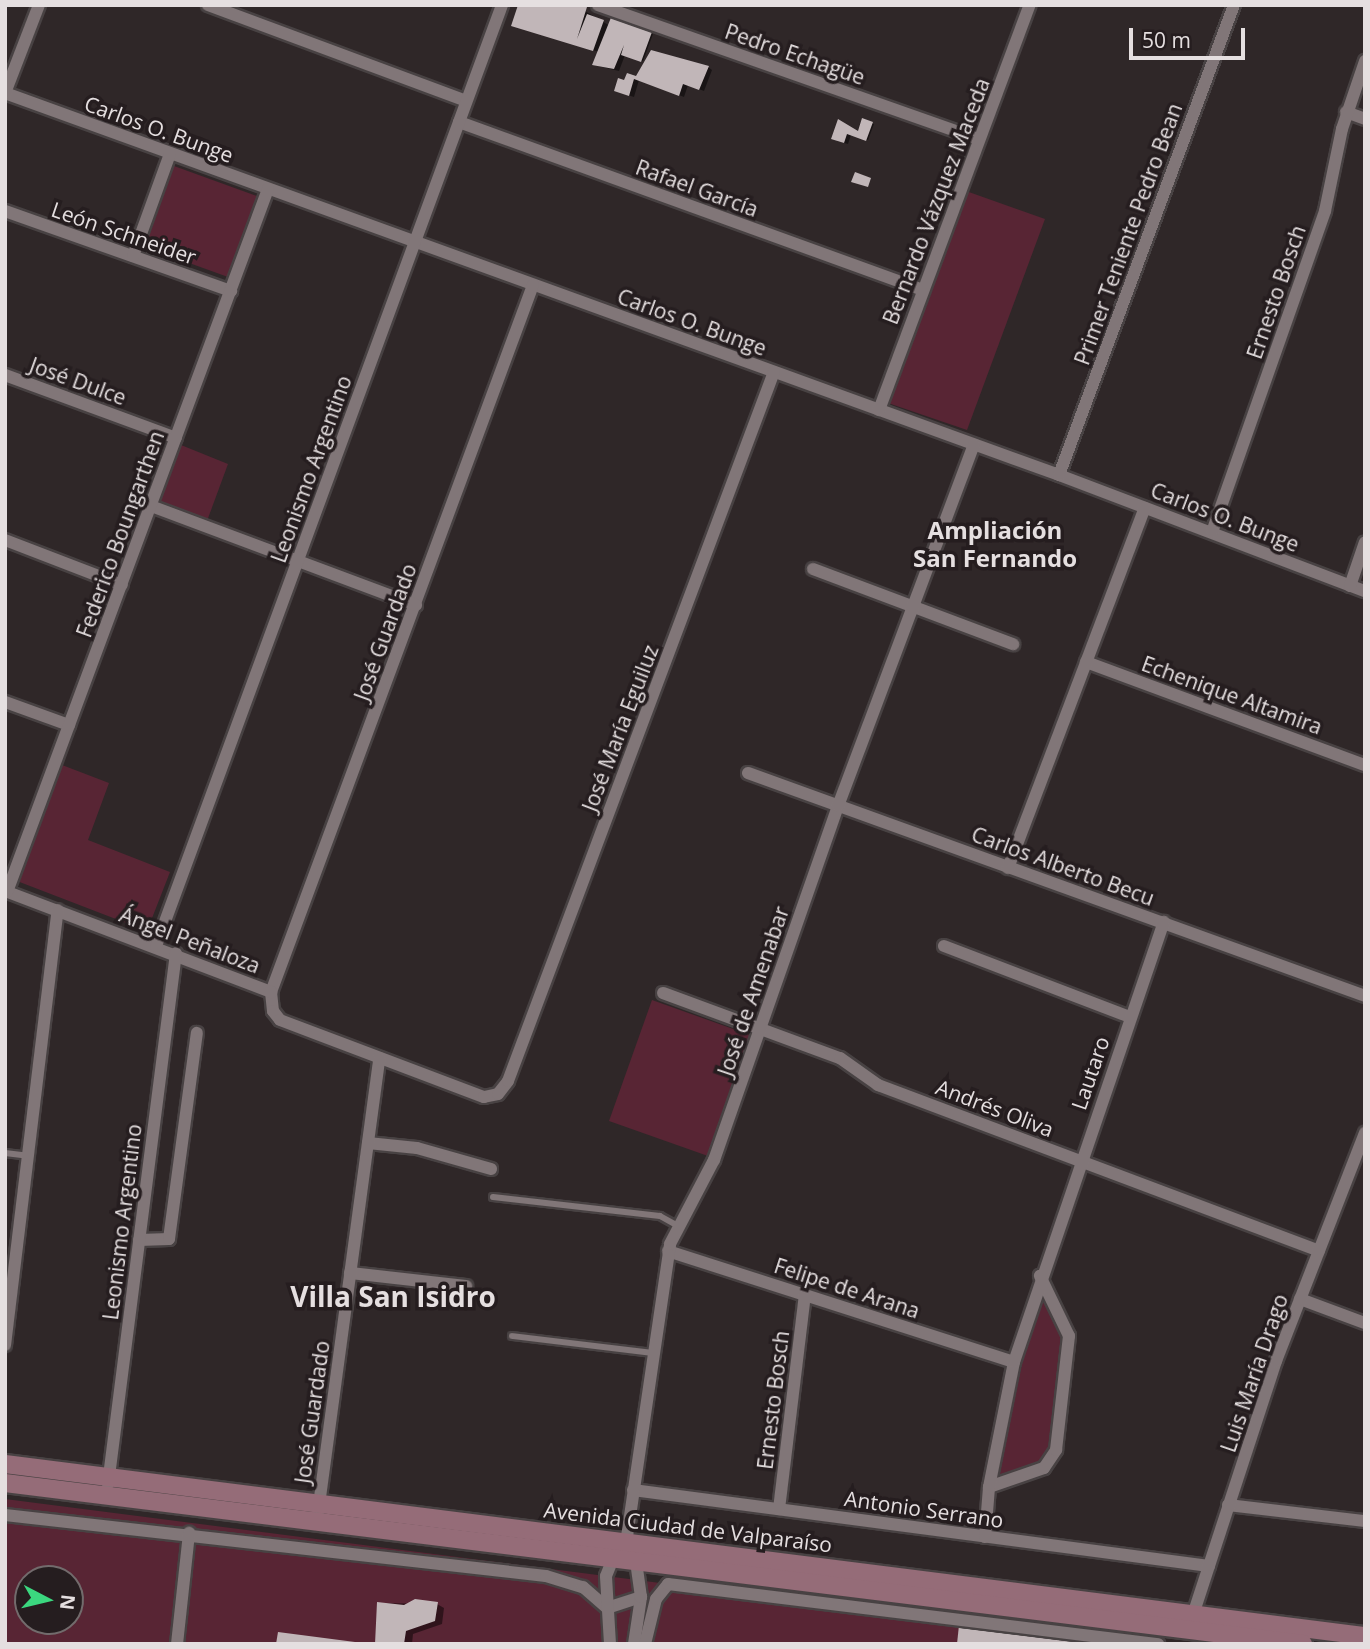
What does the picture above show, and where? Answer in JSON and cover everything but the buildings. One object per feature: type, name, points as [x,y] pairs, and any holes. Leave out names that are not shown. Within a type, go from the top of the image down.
[{"type":"main road","name":"Avenida Ciudad de Valparaíso","points":[[5,1464],[319,1503],[625,1556]]},
{"type":"main road","name":"Avenida Ciudad de Valparaíso","points":[[5,1483],[316,1522],[1191,1622],[1365,1636]]},
{"type":"main road","name":"Avenida Ciudad de Valparaíso","points":[[1191,1622],[1303,1644]]},
{"type":"street","points":[[5,93],[39,5]]},
{"type":"street","points":[[208,5],[467,102]]},
{"type":"street","name":"Leonismo Argentino","points":[[156,946],[502,5]]},
{"type":"street","name":"Pedro Echagüe","points":[[598,5],[978,139]]},
{"type":"street","name":"Bernardo Vázquez Maceda","points":[[879,410],[1030,5]]},
{"type":"street","name":"Primer Teniente Pedro Bean","points":[[1059,475],[1234,5]]},
{"type":"street","name":"Ernesto Bosch","points":[[1212,532],[1325,211],[1346,112],[1365,61]]},
{"type":"street","name":"Carlos O. Bunge","points":[[5,93],[1059,475],[1365,591]]},
{"type":"street","points":[[1346,112],[1365,119]]},
{"type":"street","name":"Rafael García","points":[[459,122],[922,290]]},
{"type":"street","points":[[133,256],[170,154]]},
{"type":"street","name":"Federico Boungarthen","points":[[6,892],[268,189]]},
{"type":"street","name":"León Schneider","points":[[5,211],[231,291]]},
{"type":"street","name":"José Guardado","points":[[271,992],[533,285]]},
{"type":"street","name":"José María Eguiluz","points":[[498,1094],[508,1081],[774,372]]},
{"type":"street","name":"José Dulce","points":[[5,375],[176,438]]},
{"type":"street","name":"José de Amenabar","points":[[625,1556],[668,1251],[678,1226],[705,1181],[762,1027],[838,806],[974,445]]},
{"type":"street","points":[[151,506],[416,605]]},
{"type":"street","points":[[1008,868],[1145,508]]},
{"type":"street","points":[[5,540],[122,585]]},
{"type":"street","points":[[1350,586],[1365,542]]},
{"type":"street","points":[[813,569],[1013,644]]},
{"type":"street","name":"Echenique Altamira","points":[[1086,662],[1365,765]]},
{"type":"street","points":[[5,702],[69,725]]},
{"type":"street","name":"Carlos Alberto Becu","points":[[748,773],[1365,996]]},
{"type":"street","name":"Ángel Peñaloza","points":[[6,892],[176,953],[271,992],[273,1011],[280,1020],[484,1097],[498,1094]]},
{"type":"street","points":[[5,1345],[9,1285],[28,1156],[58,910]]},
{"type":"street","name":"Lautaro","points":[[985,1537],[989,1487],[1014,1362],[1040,1276],[1164,922]]},
{"type":"street","points":[[944,946],[1130,1017]]},
{"type":"street","name":"Leonismo Argentino","points":[[106,1496],[176,953]]},
{"type":"street","name":"Andrés Oliva","points":[[663,993],[762,1027],[840,1058],[878,1085],[1319,1251]]},
{"type":"street","points":[[139,1240],[169,1239],[197,1033]]},
{"type":"street","name":"José Guardado","points":[[316,1522],[379,1058]]},
{"type":"street","name":"Luis María Drago","points":[[1191,1622],[1228,1505],[1300,1299],[1359,1163],[1365,1133]]},
{"type":"street","points":[[368,1143],[417,1148],[491,1169]]},
{"type":"street","name":"Felipe de Arana","points":[[668,1251],[1014,1362]]},
{"type":"street","points":[[350,1273],[466,1286]]},
{"type":"street","points":[[989,1487],[1044,1468],[1056,1450],[1069,1336],[1040,1276]]},
{"type":"street","name":"Ernesto Bosch","points":[[779,1509],[805,1296]]},
{"type":"street","points":[[1300,1299],[1365,1324]]},
{"type":"street","name":"Antonio Serrano","points":[[634,1490],[1209,1566]]},
{"type":"street","points":[[1228,1505],[1365,1521]]},
{"type":"street","points":[[5,1515],[189,1533],[568,1580],[607,1608]]},
{"type":"street","points":[[177,1644],[189,1533]]},
{"type":"street","points":[[610,1644],[612,1626],[607,1608],[606,1576],[625,1556],[641,1597],[634,1644]]},
{"type":"street","points":[[645,1644],[656,1599],[668,1584],[1158,1644]]},
{"type":"street","points":[[607,1608],[641,1597]]},
{"type":"street","points":[[612,1626],[635,1629]]},
{"type":"lane","points":[[5,1153],[28,1156]]},
{"type":"lane","points":[[493,1196],[660,1216],[678,1226]]},
{"type":"lane","points":[[512,1336],[652,1353]]},
{"type":"shaded area","points":[[174,166],[257,196],[228,277],[145,247]]},
{"type":"shaded area","points":[[966,191],[1045,219],[967,430],[888,403]]},
{"type":"shaded area","points":[[181,445],[228,464],[207,521],[159,502]]},
{"type":"shaded area","points":[[62,765],[109,783],[88,840],[170,872],[147,931],[17,881]]},
{"type":"shaded area","points":[[652,1000],[750,1035],[708,1156],[609,1121]]},
{"type":"shaded area","points":[[1038,1289],[1066,1347],[1046,1459],[998,1476]]},
{"type":"shaded area","points":[[5,1499],[668,1584],[1153,1644],[5,1644]]},
{"type":"district","name":"Ampliación San Fernando","points":[[995,544]]},
{"type":"district","name":"Villa San Isidro","points":[[393,1296]]}]
